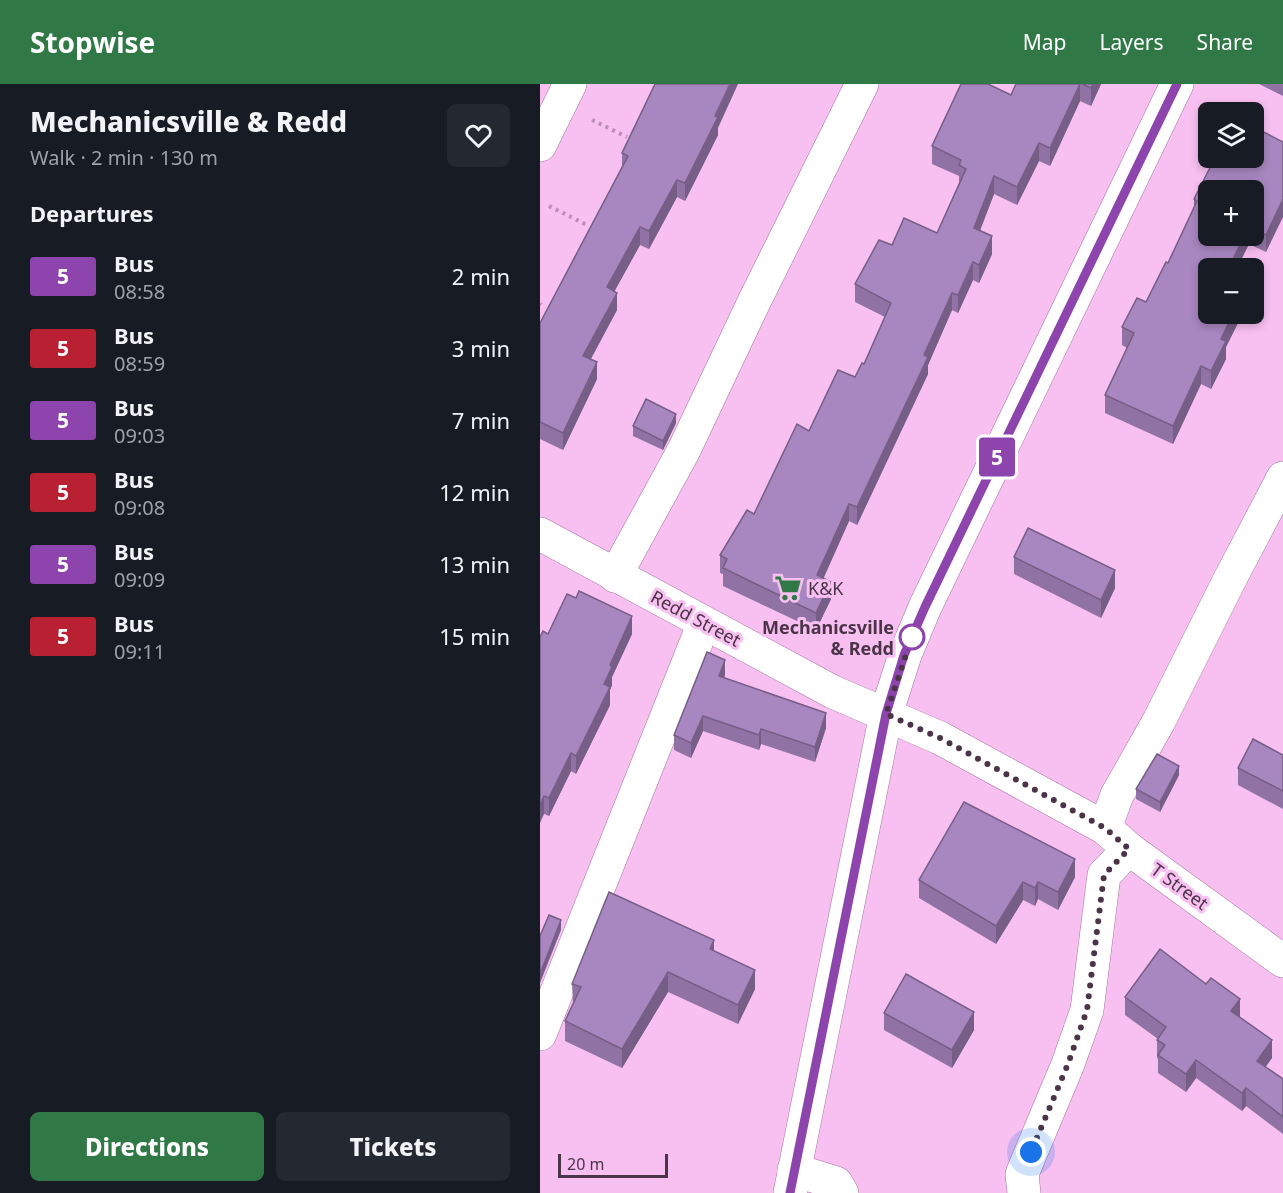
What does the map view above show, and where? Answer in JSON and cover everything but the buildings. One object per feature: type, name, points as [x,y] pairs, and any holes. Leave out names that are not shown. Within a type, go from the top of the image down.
[{"type":"street","points":[[540,145],[570,84]]},
{"type":"street","points":[[615,576],[684,450],[862,84]]},
{"type":"street","points":[[842,1193],[836,1183],[792,1181],[886,714],[904,655],[925,607],[1177,84]]},
{"type":"street","points":[[1024,1193],[1022,1174],[1068,1064],[1087,1010],[1104,875],[1117,839],[1117,795],[1159,721],[1283,478]]},
{"type":"street","name":"Redd Street","points":[[540,534],[833,692],[886,714]]},
{"type":"street","points":[[540,1034],[704,623]]},
{"type":"street","name":"T Street","points":[[886,714],[940,738],[1117,839],[1283,960]]},
{"type":"path","points":[[592,120],[627,137]]},
{"type":"path","points":[[549,206],[587,225]]},
{"type":"bus line","name":"5","points":[[790,1193],[886,714],[904,655],[1177,84]]},
{"type":"place","name":"K&K","points":[[788,588]]},
{"type":"place","name":"Mechanicsville & Redd","points":[[912,637]]},
{"type":"route","points":[[912,637],[904,655],[886,714],[940,738],[1105,828],[1129,849],[1104,875],[1087,1010],[1068,1064],[1031,1152]]}]
